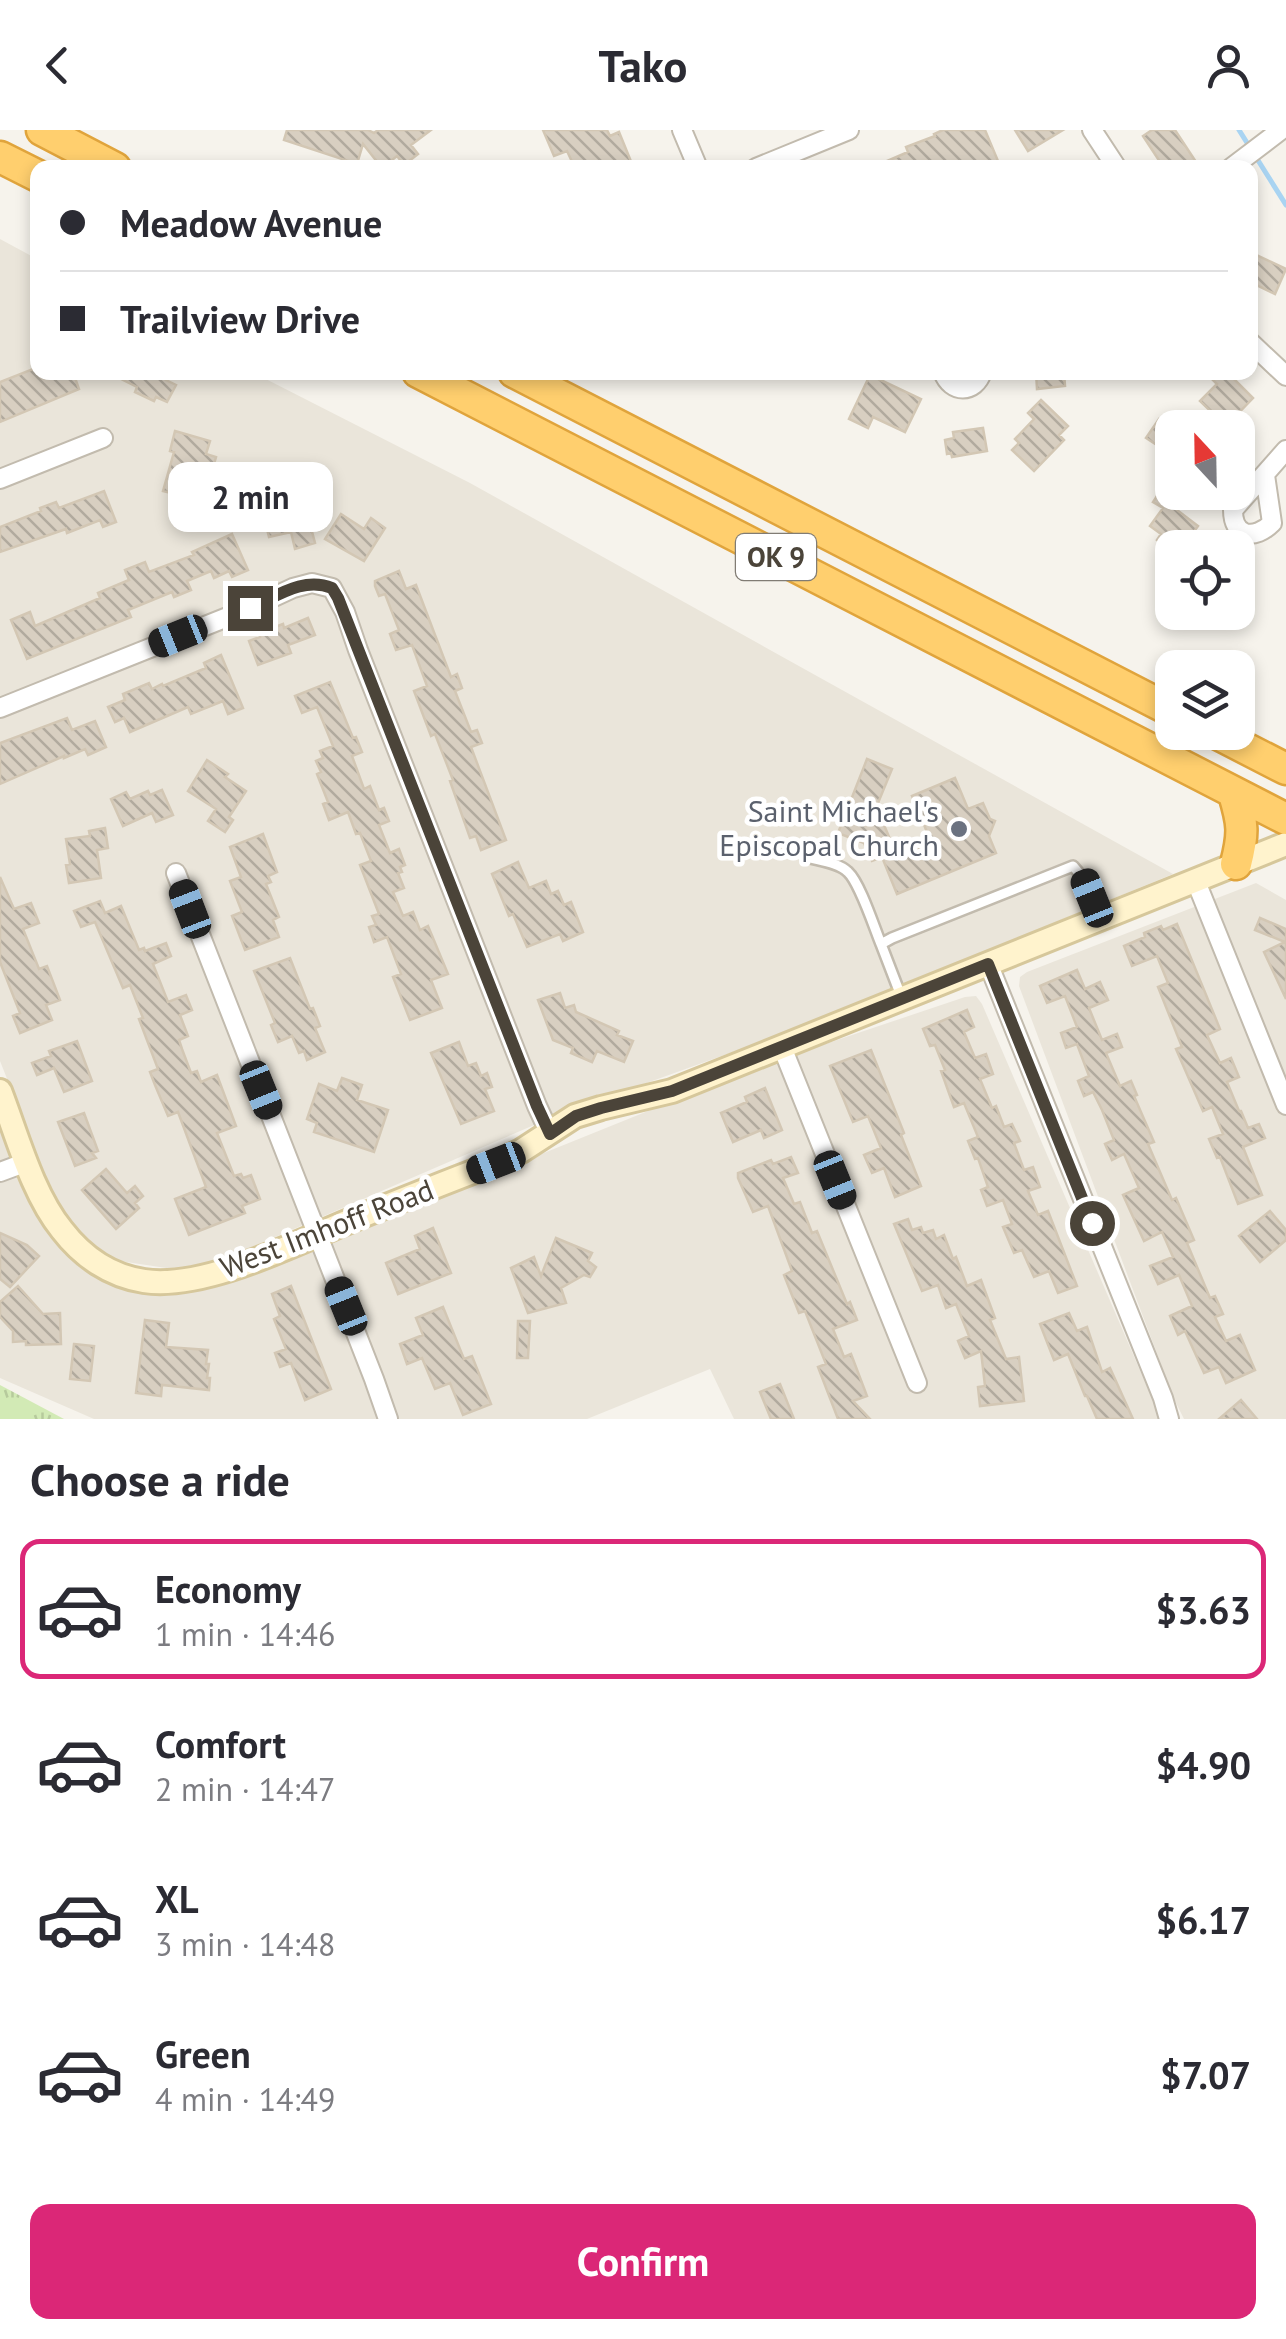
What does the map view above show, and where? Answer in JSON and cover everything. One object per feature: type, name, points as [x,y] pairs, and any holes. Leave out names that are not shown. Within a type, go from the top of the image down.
[{"type":"highway","points":[[42,130],[100,160]]},
{"type":"highway","points":[[0,156],[30,172]]},
{"type":"highway","name":"OK 9","points":[[433,380],[1286,819]]},
{"type":"highway","name":"OK 9","points":[[530,380],[1155,702]]},
{"type":"highway","points":[[1248,750],[1286,770]]},
{"type":"highway","points":[[1234,794],[1243,838],[1236,864]]},
{"type":"street","points":[[682,130],[695,160]]},
{"type":"street","points":[[776,160],[849,130]]},
{"type":"street","points":[[1092,130],[1112,160]]},
{"type":"street","points":[[1242,160],[1276,134]]},
{"type":"street","points":[[1258,350],[1286,376]]},
{"type":"street","points":[[947,380],[954,388],[963,390],[980,380]]},
{"type":"street","points":[[0,479],[103,438]]},
{"type":"street","points":[[1265,475],[1286,450]]},
{"type":"street","points":[[0,708],[293,588],[312,583],[332,588],[550,1134]]},
{"type":"street","name":"West Imhoff Road","points":[[28,1162],[51,1214],[74,1244],[101,1267],[142,1281],[163,1283],[200,1278],[496,1163],[576,1116],[672,1091],[1286,844]]},
{"type":"street","points":[[176,873],[388,1419]]},
{"type":"street","points":[[1195,878],[1286,1105]]},
{"type":"street","points":[[988,964],[1169,1419]]},
{"type":"street","points":[[782,1047],[916,1383]]},
{"type":"street","points":[[0,1091],[28,1162],[0,1172]]},
{"type":"lane","points":[[810,858],[849,872],[902,998]]},
{"type":"lane","points":[[881,944],[1074,866],[1084,879],[1099,918]]},
{"type":"shaded area","points":[[0,239],[30,255],[30,380],[268,380],[470,483],[1173,874],[791,1031],[555,1116],[206,1264],[173,1269],[113,1260],[78,1235],[58,1207],[0,1061]]},
{"type":"shaded area","points":[[1256,883],[1286,900],[1286,1419],[1184,1419],[1019,986],[1020,977]]},
{"type":"shaded area","points":[[976,996],[1161,1419],[734,1419],[710,1369],[587,1419],[94,1419],[0,1378],[0,1121],[38,1219],[74,1257],[128,1287],[346,1233],[757,1067]]},
{"type":"green space","points":[[0,1385],[64,1419],[0,1419]]},
{"type":"building","points":[[287,130],[431,130],[411,145],[418,154],[410,160],[397,156],[392,160],[376,160],[363,144],[358,160],[345,160],[284,140]]},
{"type":"building","points":[[543,130],[607,130],[610,136],[619,132],[630,160],[571,160],[567,151],[554,156]]},
{"type":"building","points":[[943,130],[985,130],[998,160],[890,160]]},
{"type":"building","points":[[1015,130],[1063,130],[1028,151]]},
{"type":"building","points":[[1152,130],[1175,130],[1195,160],[1159,160],[1143,136]]},
{"type":"building","points":[[1258,256],[1286,269],[1275,294],[1258,286]]},
{"type":"building","points":[[30,370],[30,380],[76,380],[79,389],[0,422],[0,382]]},
{"type":"building","points":[[123,380],[166,380],[176,385],[167,402],[135,392],[137,387]]},
{"type":"building","points":[[868,380],[881,380],[921,399],[905,432],[873,417],[868,428],[849,419]]},
{"type":"building","points":[[1036,380],[1065,380],[1065,386],[1037,389]]},
{"type":"building","points":[[1213,380],[1235,380],[1253,398],[1241,410],[1209,410],[1200,401],[1217,384]]},
{"type":"building","points":[[1041,400],[1068,426],[1059,435],[1064,440],[1034,471],[1012,450],[1019,443],[1015,439],[1034,419],[1028,413]]},
{"type":"building","points":[[1155,425],[1155,444],[1146,438]]},
{"type":"building","points":[[983,428],[987,451],[952,457],[947,454],[945,440],[954,438],[953,432]]},
{"type":"building","points":[[175,431],[210,441],[206,454],[216,457],[210,477],[202,474],[198,487],[188,484],[184,496],[163,491],[174,452],[170,451]]},
{"type":"building","points":[[104,491],[116,522],[103,527],[100,520],[0,552],[0,527],[56,502],[59,508]]},
{"type":"building","points":[[303,498],[315,543],[295,549],[291,532],[269,537],[263,513]]},
{"type":"building","points":[[1162,510],[1177,510],[1198,526],[1195,530],[1156,530],[1150,526]]},
{"type":"building","points":[[341,514],[364,529],[371,518],[385,528],[364,561],[325,539]]},
{"type":"building","points":[[232,534],[248,570],[232,577],[229,571],[214,578],[211,571],[187,581],[191,590],[174,597],[172,592],[128,610],[131,617],[27,659],[11,620],[30,612],[35,626],[100,598],[98,593],[129,580],[125,570],[145,562],[149,572],[194,555],[192,552]]},
{"type":"building","points":[[399,571],[406,589],[416,585],[451,677],[457,674],[462,688],[455,691],[471,732],[477,730],[482,743],[471,747],[506,840],[481,850],[476,836],[470,838],[450,781],[453,780],[414,691],[427,686],[412,645],[396,650],[390,634],[399,630],[385,594],[379,596],[375,586],[375,581]]},
{"type":"building","points":[[308,618],[315,635],[288,645],[291,653],[258,665],[249,641],[260,637],[259,633]]},
{"type":"building","points":[[221,655],[243,708],[228,714],[223,701],[191,714],[188,707],[130,732],[124,718],[115,722],[108,707],[125,700],[123,694],[149,683],[152,689],[163,686],[206,668],[204,663]]},
{"type":"building","points":[[330,682],[362,752],[352,756],[364,789],[370,786],[379,810],[384,808],[389,821],[379,825],[390,853],[399,849],[405,865],[398,873],[404,888],[393,892],[403,916],[413,912],[420,930],[428,926],[448,974],[431,980],[442,1008],[410,1020],[393,977],[401,974],[387,937],[374,942],[369,927],[376,925],[372,916],[379,914],[360,865],[371,861],[360,833],[356,834],[348,812],[329,820],[323,804],[328,802],[316,761],[323,758],[320,751],[333,746],[317,707],[302,713],[295,696]]},
{"type":"building","points":[[67,718],[72,730],[95,721],[106,747],[88,755],[85,749],[64,756],[0,784],[0,743]]},
{"type":"building","name":"Saint Michael's Episcopal Church","points":[[867,759],[892,769],[871,820],[884,825],[898,858],[932,844],[912,796],[955,778],[968,809],[983,803],[990,819],[995,821],[989,836],[996,853],[897,894],[882,857],[872,861],[864,843],[838,833]]},
{"type":"building","points":[[207,760],[246,791],[229,817],[233,820],[225,832],[208,821],[216,809],[188,791]]},
{"type":"building","points":[[162,790],[173,815],[156,822],[152,813],[123,826],[111,799],[126,792],[130,799]]},
{"type":"building","points":[[105,828],[108,848],[97,850],[101,878],[69,883],[66,839],[90,836],[89,831]]},
{"type":"building","points":[[263,834],[277,872],[268,876],[271,882],[266,884],[279,917],[273,920],[279,937],[245,950],[232,916],[242,912],[230,881],[241,877],[230,847]]},
{"type":"building","points":[[518,862],[529,888],[546,881],[551,894],[558,891],[564,905],[571,902],[583,932],[563,941],[560,934],[527,947],[492,874]]},
{"type":"building","points":[[0,877],[14,909],[31,903],[39,923],[23,929],[39,969],[47,966],[60,1000],[46,1005],[52,1020],[20,1033],[13,1016],[20,1013],[0,962]]},
{"type":"building","points":[[100,901],[105,913],[121,906],[139,950],[166,943],[171,956],[153,964],[168,1002],[186,995],[192,1010],[180,1015],[188,1036],[179,1040],[182,1049],[191,1073],[197,1071],[201,1082],[217,1075],[236,1126],[217,1133],[234,1176],[251,1175],[260,1199],[242,1206],[245,1213],[189,1235],[175,1199],[206,1187],[178,1112],[168,1116],[150,1072],[158,1069],[130,985],[123,988],[95,922],[81,927],[74,911]]},
{"type":"building","points":[[1260,918],[1286,929],[1286,999],[1264,952],[1285,942],[1255,930]]},
{"type":"building","points":[[1177,924],[1220,1029],[1207,1035],[1220,1063],[1231,1058],[1239,1077],[1227,1082],[1248,1128],[1259,1124],[1265,1138],[1243,1147],[1262,1195],[1238,1204],[1209,1139],[1223,1134],[1212,1107],[1203,1111],[1176,1049],[1182,1047],[1158,987],[1168,983],[1157,956],[1132,966],[1124,946],[1145,937],[1144,933]]},
{"type":"building","points":[[290,958],[320,1026],[315,1028],[325,1052],[307,1060],[304,1051],[299,1053],[292,1036],[278,1042],[271,1025],[275,1023],[254,971]]},
{"type":"building","points":[[1077,970],[1085,989],[1100,982],[1108,1000],[1089,1008],[1102,1040],[1117,1034],[1122,1047],[1106,1053],[1120,1086],[1131,1081],[1137,1095],[1134,1096],[1154,1142],[1148,1144],[1194,1240],[1187,1243],[1210,1298],[1215,1296],[1223,1314],[1215,1317],[1226,1341],[1240,1335],[1255,1370],[1226,1383],[1219,1367],[1204,1373],[1185,1331],[1178,1335],[1170,1316],[1192,1306],[1179,1275],[1158,1284],[1150,1266],[1173,1257],[1162,1232],[1144,1241],[1123,1195],[1139,1188],[1124,1154],[1112,1160],[1105,1144],[1114,1140],[1102,1110],[1093,1092],[1084,1096],[1078,1081],[1089,1076],[1077,1044],[1066,1048],[1061,1033],[1077,1027],[1065,996],[1047,1003],[1040,986]]},
{"type":"building","points":[[560,993],[565,1008],[574,1005],[576,1012],[633,1041],[624,1062],[597,1051],[592,1062],[553,1040],[538,1000]]},
{"type":"building","points":[[967,1010],[974,1027],[964,1032],[975,1058],[986,1054],[993,1074],[980,1079],[1004,1127],[1012,1124],[1020,1141],[1014,1143],[1024,1170],[1033,1167],[1040,1187],[1028,1191],[1038,1215],[1048,1211],[1077,1286],[1058,1293],[1049,1271],[1034,1277],[1022,1250],[1014,1253],[1003,1227],[1012,1224],[1003,1200],[987,1206],[981,1190],[988,1187],[968,1141],[978,1137],[964,1103],[954,1107],[941,1071],[945,1070],[935,1045],[930,1046],[923,1029]]},
{"type":"building","points":[[77,1041],[92,1081],[64,1092],[54,1068],[37,1075],[32,1063],[51,1056],[49,1051]]},
{"type":"building","points":[[459,1042],[468,1066],[476,1063],[481,1076],[487,1073],[492,1087],[485,1089],[494,1111],[461,1124],[431,1053]]},
{"type":"building","points":[[871,1050],[921,1186],[895,1197],[884,1168],[872,1173],[864,1155],[881,1148],[868,1116],[853,1122],[830,1066]]},
{"type":"building","points":[[342,1078],[362,1085],[357,1100],[388,1110],[374,1152],[314,1132],[317,1123],[307,1119],[319,1084],[337,1091]]},
{"type":"building","points":[[765,1088],[782,1130],[764,1138],[761,1130],[733,1142],[721,1113],[747,1102],[745,1097]]},
{"type":"building","points":[[84,1113],[98,1151],[92,1153],[96,1158],[75,1166],[58,1122]]},
{"type":"building","points":[[791,1157],[798,1173],[783,1178],[794,1204],[800,1202],[812,1233],[817,1231],[857,1320],[833,1329],[844,1357],[851,1354],[867,1396],[853,1401],[870,1419],[838,1419],[818,1367],[826,1364],[805,1311],[799,1313],[784,1275],[792,1271],[768,1206],[753,1212],[738,1178],[738,1173]]},
{"type":"building","points":[[106,1169],[127,1193],[135,1186],[143,1196],[135,1203],[139,1208],[116,1229],[82,1190]]},
{"type":"building","points":[[1270,1211],[1286,1230],[1286,1240],[1260,1262],[1239,1236]]},
{"type":"building","points":[[908,1219],[912,1230],[933,1230],[936,1239],[944,1235],[967,1286],[981,1280],[995,1318],[990,1320],[1006,1359],[1019,1357],[1024,1401],[980,1406],[978,1387],[985,1386],[981,1351],[965,1358],[958,1341],[969,1336],[956,1304],[946,1308],[938,1285],[922,1291],[894,1224]]},
{"type":"building","points":[[433,1228],[451,1273],[398,1294],[386,1263],[420,1249],[415,1236]]},
{"type":"building","points":[[0,1233],[27,1245],[39,1256],[10,1287],[0,1279]]},
{"type":"building","points":[[556,1238],[592,1253],[588,1261],[596,1267],[590,1277],[584,1275],[561,1288],[566,1303],[528,1313],[511,1268],[534,1257],[541,1276]]},
{"type":"building","points":[[18,1286],[43,1314],[60,1313],[61,1344],[13,1342],[13,1331],[0,1317],[0,1302]]},
{"type":"building","points":[[291,1286],[331,1389],[305,1400],[291,1363],[280,1367],[275,1353],[286,1349],[274,1319],[280,1316],[272,1294]]},
{"type":"building","points":[[443,1307],[464,1359],[472,1356],[491,1404],[463,1415],[450,1383],[435,1389],[422,1358],[407,1364],[400,1344],[423,1335],[416,1318]]},
{"type":"building","points":[[1069,1313],[1077,1331],[1087,1327],[1102,1372],[1110,1368],[1133,1419],[1097,1419],[1068,1354],[1054,1360],[1040,1324]]},
{"type":"building","points":[[145,1320],[169,1323],[166,1347],[208,1350],[209,1390],[162,1385],[161,1396],[136,1393]]},
{"type":"building","points":[[518,1321],[530,1321],[528,1358],[517,1358]]},
{"type":"building","points":[[74,1344],[94,1346],[90,1381],[70,1379]]},
{"type":"building","points":[[780,1384],[794,1419],[771,1419],[760,1392]]},
{"type":"building","points":[[1241,1400],[1257,1419],[1219,1419]]},
{"type":"waterway","points":[[1239,130],[1258,160]]},
{"type":"waterway","points":[[1258,160],[1286,205]]},
{"type":"place","name":"Saint Michael's Episcopal Church","points":[[959,829]]},
{"type":"route","points":[[250,608],[312,583],[332,588],[338,598],[550,1134],[576,1116],[672,1091],[988,964],[1092,1223]]}]
